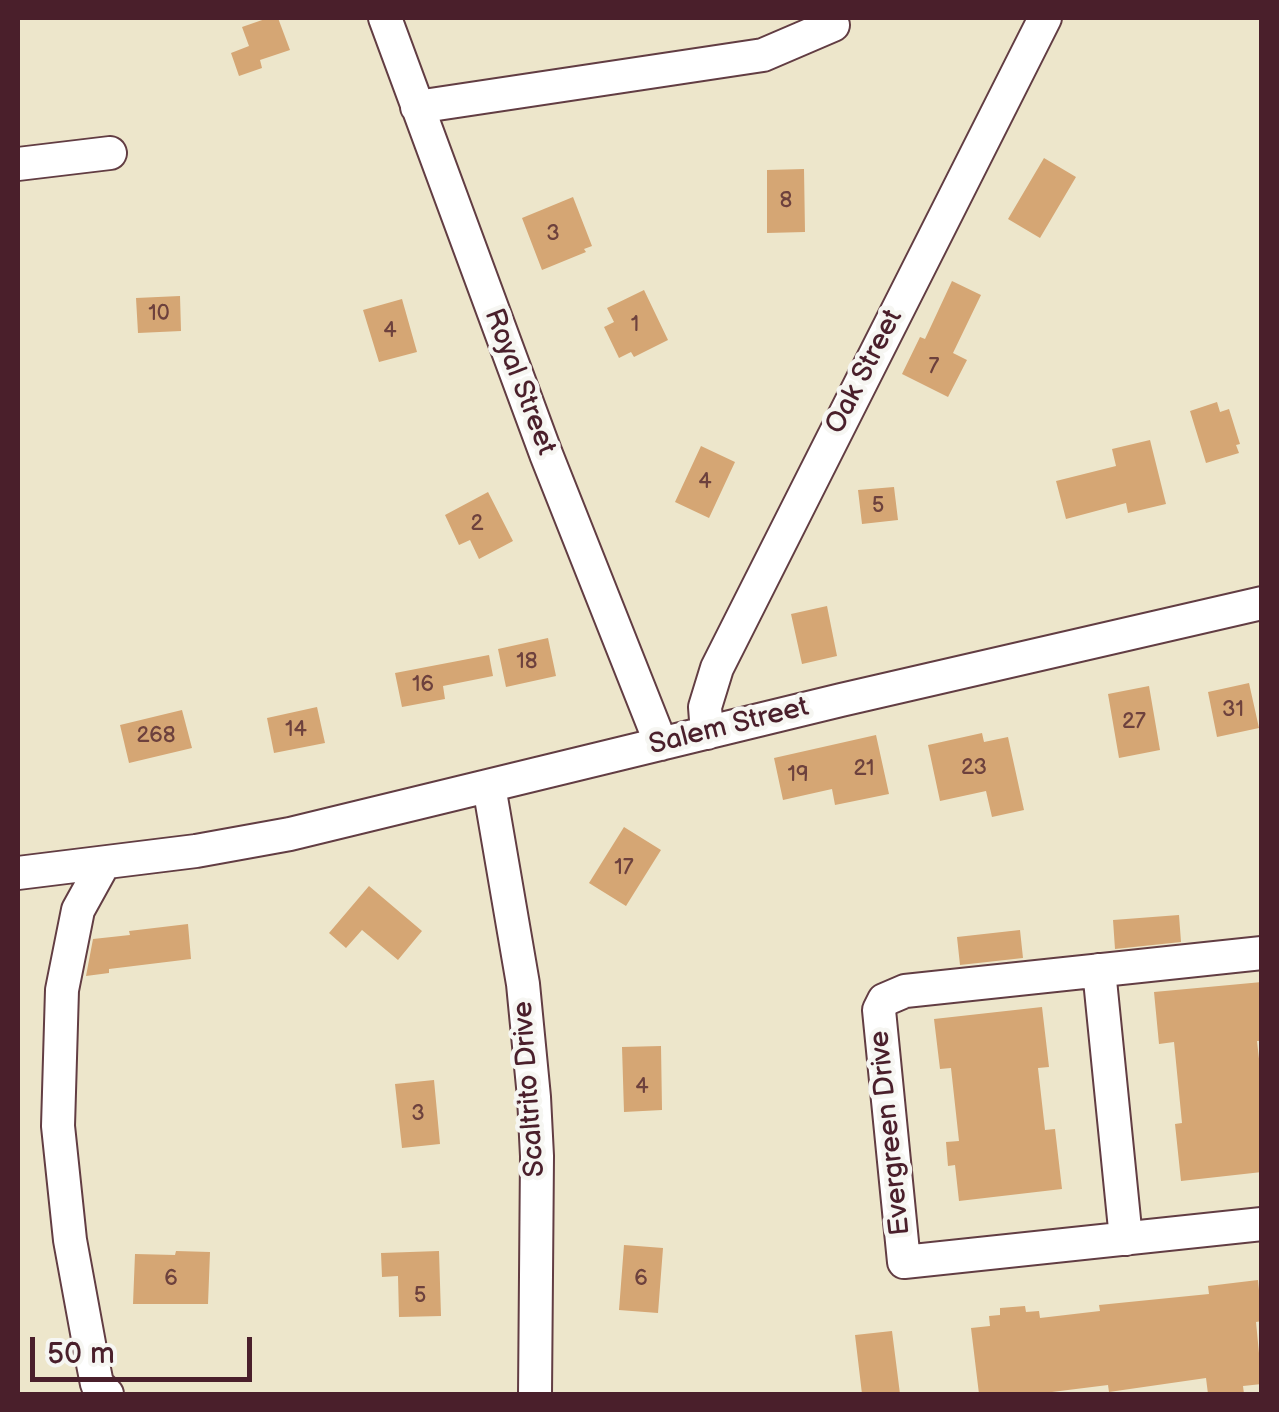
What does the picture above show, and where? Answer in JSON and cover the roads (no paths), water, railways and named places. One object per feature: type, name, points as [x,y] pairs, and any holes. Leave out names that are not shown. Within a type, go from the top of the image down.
[{"type":"street","name":"Royal Street","points":[[384,18],[539,436],[661,744]]},
{"type":"street","name":"Oak Street","points":[[707,733],[706,700],[725,651],[1045,18]]},
{"type":"street","points":[[417,106],[763,54],[833,25]]},
{"type":"street","points":[[18,164],[110,153]]},
{"type":"street","name":"Salem Street","points":[[18,872],[196,851],[290,834],[1262,603]]},
{"type":"street","name":"Scaltrito Drive","points":[[489,786],[522,984],[534,1097],[535,1394]]},
{"type":"street","points":[[104,863],[78,910],[62,990],[58,1126],[70,1240],[90,1349],[97,1384],[108,1394]]},
{"type":"street","name":"Evergreen Drive","points":[[1262,953],[905,990],[884,1000],[880,1021],[904,1262],[1262,1224]]},
{"type":"street","points":[[1099,970],[1126,1238]]}]
